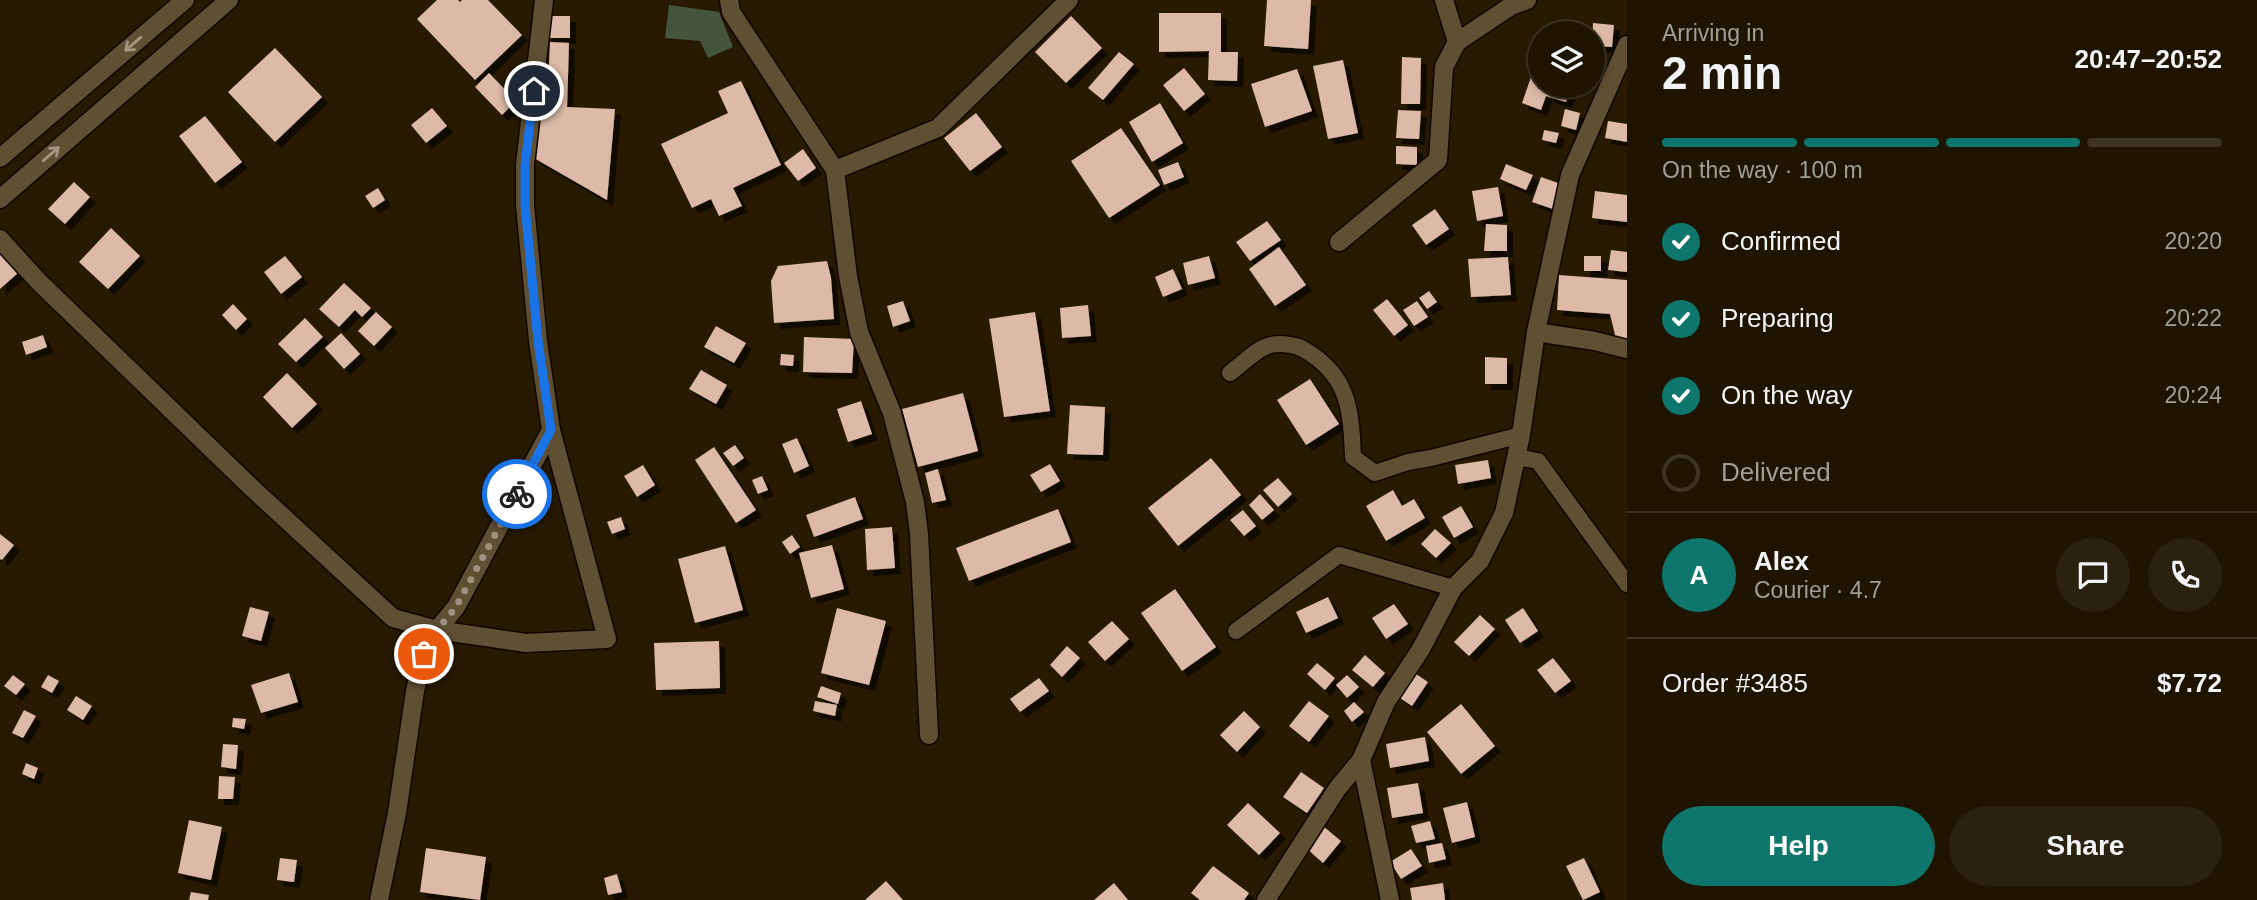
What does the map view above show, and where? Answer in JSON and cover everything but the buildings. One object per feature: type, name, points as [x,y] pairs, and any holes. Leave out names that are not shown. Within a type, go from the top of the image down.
[{"type":"street","points":[[0,158],[185,0]]},
{"type":"street","points":[[0,199],[229,0]]},
{"type":"street","points":[[0,239],[38,281],[253,489],[393,618],[437,630],[526,643],[607,639],[551,430],[538,341],[525,205],[525,165],[544,0]]},
{"type":"street","points":[[729,0],[731,12],[835,170],[848,276],[859,332],[892,413],[915,502],[929,735]]},
{"type":"street","points":[[835,170],[937,128],[1069,0]]},
{"type":"street","points":[[1444,0],[1457,42]]},
{"type":"street","points":[[1339,242],[1438,160],[1444,67],[1457,42],[1511,6],[1527,0]]},
{"type":"street","points":[[1266,900],[1337,789],[1361,760],[1386,702],[1421,649],[1453,588],[1480,561],[1504,513],[1521,435],[1536,332],[1570,175],[1627,45]]},
{"type":"street","points":[[1536,332],[1627,349]]},
{"type":"street","points":[[379,900],[397,813],[415,691],[424,654],[437,630],[456,607],[551,430]]},
{"type":"street","points":[[1361,760],[1390,900]]},
{"type":"lane","points":[[1230,373],[1266,346],[1295,345],[1321,359],[1342,386],[1351,420],[1353,457],[1375,473],[1408,462],[1521,435]]},
{"type":"lane","points":[[1516,457],[1538,461],[1627,584]]},
{"type":"lane","points":[[1236,631],[1339,555],[1453,588]]},
{"type":"shaded area","points":[[669,5],[719,12],[733,47],[708,58],[700,41],[665,38]]},
{"type":"way so far","points":[[424,654],[437,630],[456,607],[517,494]]},
{"type":"route","points":[[517,494],[551,430],[538,341],[525,205],[525,165],[534,91]]}]
